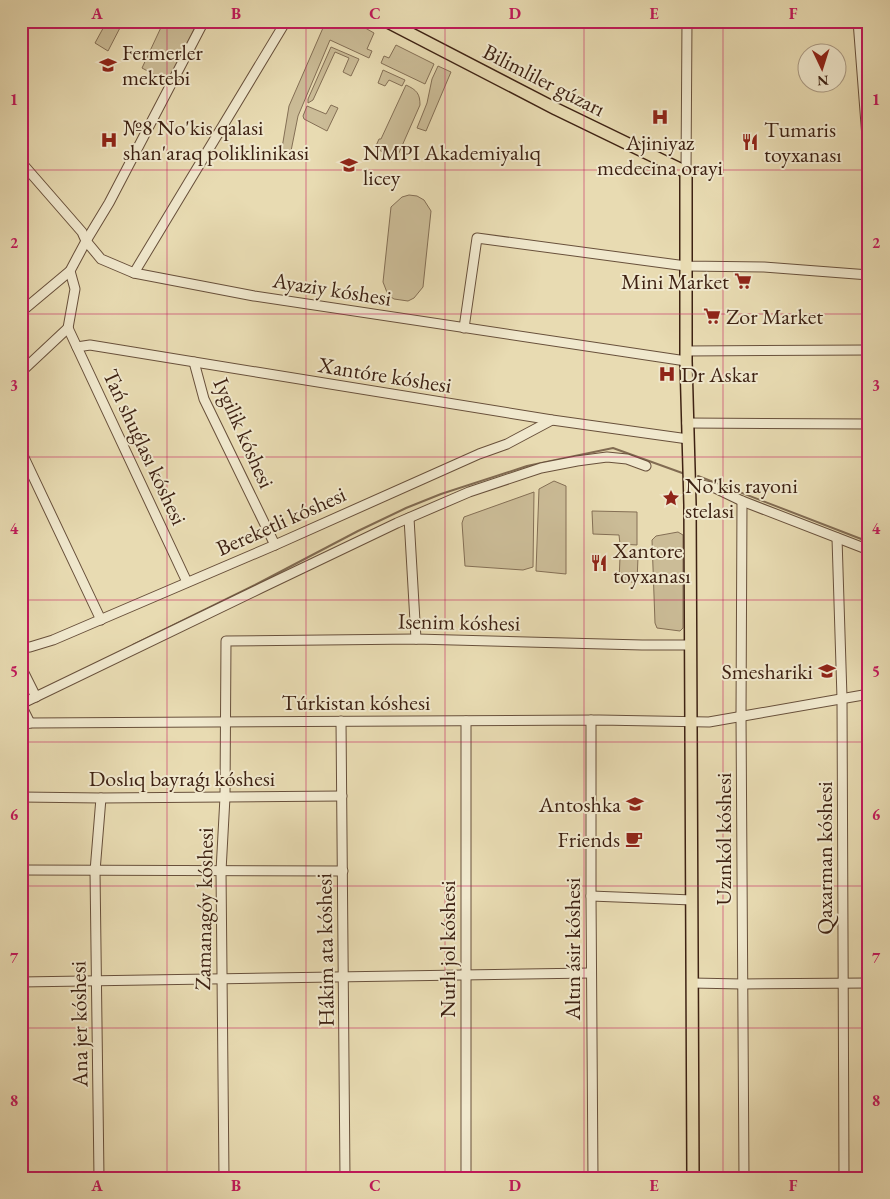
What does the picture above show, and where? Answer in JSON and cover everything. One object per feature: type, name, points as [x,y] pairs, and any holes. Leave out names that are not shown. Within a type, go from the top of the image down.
[{"type":"main road","name":"Bilimliler gúzarı","points":[[386,21],[549,106],[686,172]]},
{"type":"main road","points":[[686,172],[693,1178]]},
{"type":"street","points":[[21,312],[70,271],[109,203],[204,21]]},
{"type":"street","points":[[134,273],[286,21]]},
{"type":"street","points":[[686,21],[686,172]]},
{"type":"street","points":[[858,21],[869,162]]},
{"type":"street","name":"Ayaziy kóshesi","points":[[21,162],[82,232],[86,241],[101,260],[134,273],[263,298],[464,328],[686,356],[869,350]]},
{"type":"street","points":[[464,328],[477,238],[686,266],[764,267],[869,275]]},
{"type":"street","points":[[21,372],[68,328],[75,289],[70,271]]},
{"type":"street","name":"Tań shuǵlası kóshesi","points":[[68,328],[187,582]]},
{"type":"street","name":"Xantóre kóshesi","points":[[77,347],[90,345],[552,420],[688,439]]},
{"type":"street","name":"Iygilik kóshesi","points":[[194,362],[204,399],[275,545]]},
{"type":"street","name":"Bereketli kóshesi","points":[[21,648],[53,640],[101,620],[471,458],[508,444],[552,420]]},
{"type":"street","points":[[687,423],[869,424]]},
{"type":"street","points":[[21,451],[101,620]]},
{"type":"street","points":[[26,724],[21,705],[409,518],[469,492],[541,468],[608,457],[627,459],[646,466]]},
{"type":"street","points":[[689,482],[715,488],[742,501],[869,550]]},
{"type":"street","name":"Uzınkól kóshesi","points":[[742,501],[741,716],[744,1178]]},
{"type":"street","points":[[409,518],[416,639]]},
{"type":"street","name":"Qaxarman kóshesi","points":[[837,538],[842,698],[844,1178]]},
{"type":"street","name":"Isenim kóshesi","points":[[226,640],[416,639],[690,645]]},
{"type":"street","name":"Zamanagóy kóshesi","points":[[224,1178],[221,871],[225,797],[226,640]]},
{"type":"street","points":[[21,667],[36,698]]},
{"type":"street","name":"Túrkistan kóshesi","points":[[26,724],[225,721],[591,720],[709,722],[869,694]]},
{"type":"street","name":"Altın ásir kóshesi","points":[[591,720],[590,896],[593,1178]]},
{"type":"street","name":"Hákim ata kóshesi","points":[[341,721],[345,1178]]},
{"type":"street","name":"Nurlı jol kóshesi","points":[[466,721],[466,1178]]},
{"type":"street","name":"Doslıq bayraǵı kóshesi","points":[[21,797],[342,796]]},
{"type":"street","name":"Ana jer kóshesi","points":[[100,798],[95,870],[100,1178]]},
{"type":"street","points":[[21,870],[342,871]]},
{"type":"street","points":[[590,896],[692,900]]},
{"type":"street","points":[[21,982],[591,973]]},
{"type":"street","points":[[692,983],[869,983]]},
{"type":"shaded area","points":[[107,21],[123,22],[108,51],[95,43]]},
{"type":"shaded area","points":[[164,21],[198,21],[168,82],[142,68]]},
{"type":"shaded area","points":[[326,21],[353,21],[374,33],[367,49],[372,51],[369,58],[330,40],[298,116],[289,161],[280,160],[289,106]]},
{"type":"shaded area","points":[[396,45],[434,64],[425,84],[381,63],[384,56],[389,58]]},
{"type":"shaded area","points":[[331,47],[359,59],[351,76],[343,72],[349,58],[335,52],[313,100],[308,103],[308,99]]},
{"type":"shaded area","points":[[438,66],[451,72],[426,131],[417,128],[427,103],[432,79]]},
{"type":"shaded area","points":[[383,70],[405,80],[402,86],[389,80],[385,86],[378,83]]},
{"type":"shaded area","points":[[406,85],[417,93],[420,105],[398,155],[391,156],[375,148]]},
{"type":"shaded area","points":[[331,105],[338,108],[327,131],[304,119],[303,116],[307,106],[326,114]]},
{"type":"shaded area","points":[[409,195],[417,196],[424,200],[431,211],[423,287],[414,298],[408,301],[394,299],[388,295],[383,282],[391,207],[402,197]]},
{"type":"shaded area","points":[[554,481],[566,486],[566,574],[536,571],[539,489]]},
{"type":"shaded area","points":[[534,492],[533,567],[523,570],[465,566],[462,523],[464,517]]},
{"type":"shaded area","points":[[592,511],[637,512],[637,545],[620,544],[619,535],[593,534]]},
{"type":"shaded area","points":[[678,532],[683,535],[683,628],[680,631],[657,628],[655,623],[652,540],[656,536]]},
{"type":"shaded area","points":[[620,557],[638,557],[637,582],[619,582]]},
{"type":"waterway","points":[[133,645],[406,508],[441,494],[527,466],[613,448],[685,474]]},
{"type":"waterway","points":[[698,476],[869,542]]},
{"type":"place","name":"Fermerler mektebi","points":[[108,65]]},
{"type":"place","name":"Ajiniyaz medecina orayi","points":[[660,117]]},
{"type":"place","name":"№8 No'kis qalasi shan'araq poliklinikasi","points":[[109,140]]},
{"type":"place","name":"Tumaris toyxanası","points":[[750,142]]},
{"type":"place","name":"NMPI Akademiyalıq licey","points":[[349,165]]},
{"type":"place","name":"Mini Market","points":[[743,281]]},
{"type":"place","name":"Zor Market","points":[[712,316]]},
{"type":"place","name":"Dr Askar","points":[[667,374]]},
{"type":"place","name":"No'kis rayoni stelasi","points":[[671,498]]},
{"type":"place","name":"Xantore toyxanası","points":[[599,563]]},
{"type":"place","name":"Smeshariki","points":[[827,671]]},
{"type":"place","name":"Antoshka","points":[[635,804]]},
{"type":"place","name":"Friends","points":[[634,839]]}]
